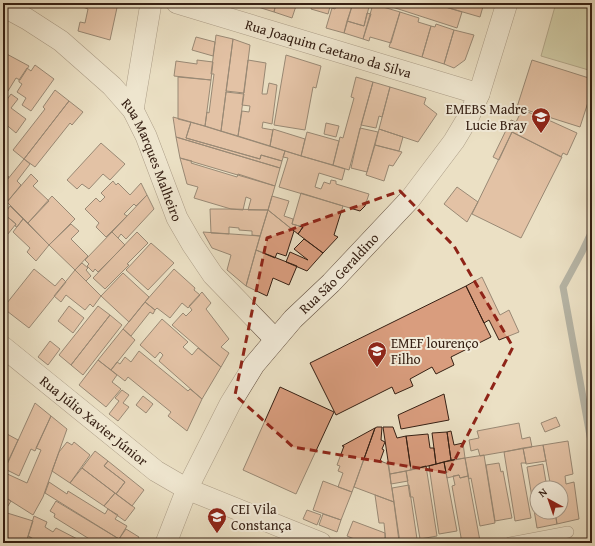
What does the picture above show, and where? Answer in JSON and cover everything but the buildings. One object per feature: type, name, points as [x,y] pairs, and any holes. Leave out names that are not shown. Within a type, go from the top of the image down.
[{"type":"street","points":[[133,110],[151,3]]},
{"type":"street","name":"Rua Joaquim Caetano da Silva","points":[[177,3],[480,94]]},
{"type":"street","name":"Rua São Geraldino","points":[[166,543],[187,489],[230,404],[254,365],[293,319],[331,283],[412,198],[454,141],[480,94],[507,3]]},
{"type":"street","name":"Rua Marques Malheiro","points":[[3,6],[27,19],[60,41],[112,86],[133,110],[146,136],[177,218],[192,244],[213,275],[275,339]]},
{"type":"street","name":"Rua Júlio Xavier Júnior","points":[[3,347],[156,472],[187,489],[321,543]]},
{"type":"lane","points":[[510,543],[568,532]]},
{"type":"highlighted area","points":[[400,191],[454,246],[513,347],[448,473],[293,447],[235,395],[267,238]]},
{"type":"green space","points":[[556,3],[592,3],[592,71],[541,56]]},
{"type":"waterway","points":[[592,231],[563,287],[592,447]]},
{"type":"place","name":"EMEBS Madre Lucie Bray","points":[[541,134]]},
{"type":"place","name":"EMEF lourenço Filho","points":[[377,368]]},
{"type":"place","name":"CEI Vila Constança","points":[[217,534]]}]
